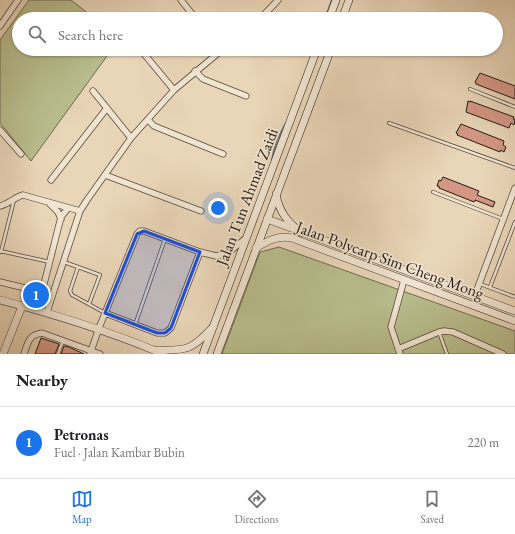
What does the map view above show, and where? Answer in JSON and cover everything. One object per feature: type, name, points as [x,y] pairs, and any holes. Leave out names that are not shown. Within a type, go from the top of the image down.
[{"type":"street","points":[[0,26],[18,0]]},
{"type":"street","points":[[180,0],[190,12]]},
{"type":"street","points":[[267,12],[278,0]]},
{"type":"street","points":[[331,12],[336,0]]},
{"type":"street","points":[[345,12],[349,0]]},
{"type":"street","points":[[146,56],[174,90]]},
{"type":"street","points":[[47,312],[80,211],[131,138],[174,90],[213,56]]},
{"type":"street","name":"Jalan Tun Ahmad Zaidi","points":[[203,354],[314,56]]},
{"type":"street","name":"Jalan Tun Ahmad Zaidi","points":[[217,354],[266,219],[328,56]]},
{"type":"street","points":[[195,71],[203,79],[246,96]]},
{"type":"street","points":[[93,91],[131,138]]},
{"type":"street","points":[[51,180],[107,108]]},
{"type":"street","points":[[148,120],[154,126],[223,154]]},
{"type":"street","points":[[0,130],[21,154]]},
{"type":"street","points":[[105,175],[201,211]]},
{"type":"street","points":[[512,320],[481,306],[475,295],[503,219],[514,195],[515,188]]},
{"type":"street","points":[[276,194],[279,207],[284,216],[291,225],[302,233]]},
{"type":"street","points":[[0,206],[18,196],[23,195],[80,211]]},
{"type":"street","points":[[48,203],[56,210],[61,219]]},
{"type":"street","points":[[0,282],[33,290],[41,288],[44,284],[62,214],[68,208]]},
{"type":"street","name":"Jalan Polycarp Sim Cheng Mong","points":[[266,219],[515,311]]},
{"type":"street","points":[[91,352],[105,313],[137,234],[140,231],[144,231],[200,252],[216,256],[228,253],[246,238]]},
{"type":"street","name":"Jalan Polycarp Sim Cheng Mong","points":[[256,248],[270,240],[288,237],[512,320]]},
{"type":"street","points":[[105,313],[157,333],[165,333],[171,328],[200,252]]},
{"type":"street","points":[[372,259],[394,271],[404,280],[391,327],[399,352],[439,332],[444,331],[453,332],[503,354]]},
{"type":"street","points":[[449,296],[464,299],[475,295]]},
{"type":"street","points":[[0,300],[47,312],[99,328],[163,354]]},
{"type":"street","points":[[3,354],[22,306]]},
{"type":"street","points":[[153,350],[187,348],[194,345],[214,326]]},
{"type":"street","points":[[24,354],[30,338],[34,334],[42,333],[100,354]]},
{"type":"lane","points":[[470,90],[515,107]]},
{"type":"lane","points":[[389,123],[515,168]]},
{"type":"lane","points":[[433,192],[503,219]]},
{"type":"lane","points":[[14,199],[1,251],[50,262]]},
{"type":"lane","points":[[490,287],[515,222]]},
{"type":"lane","points":[[1,234],[5,235]]},
{"type":"lane","points":[[135,325],[166,239]]},
{"type":"lane","points":[[63,262],[100,275],[89,304]]},
{"type":"lane","points":[[78,267],[70,291],[72,295],[105,313]]},
{"type":"lane","points":[[480,284],[515,297]]},
{"type":"lane","points":[[439,332],[447,354]]},
{"type":"lane","points":[[58,354],[63,340]]},
{"type":"highlighted area","points":[[144,231],[200,252],[171,328],[165,333],[157,333],[105,313],[137,234]]},
{"type":"green space","points":[[29,0],[71,0],[86,12],[20,12]]},
{"type":"green space","points":[[12,23],[12,56],[107,56],[31,161],[0,123],[0,40]]},
{"type":"green space","points":[[279,247],[515,331],[515,354],[222,354],[260,252]]},
{"type":"building","points":[[480,73],[515,86],[515,99],[476,84],[475,82]]},
{"type":"building","points":[[468,101],[514,117],[514,125],[511,123],[509,128],[466,112]]},
{"type":"building","points":[[461,124],[504,141],[503,145],[506,147],[504,152],[501,150],[500,152],[457,135],[458,134],[456,133]]},
{"type":"building","points":[[443,177],[479,191],[477,195],[495,202],[493,207],[475,200],[474,202],[439,188],[439,186],[437,186],[439,180],[441,181]]},
{"type":"building","points":[[41,338],[59,344],[55,354],[35,354]]},
{"type":"building","points":[[64,346],[69,347],[84,354],[61,354]]},
{"type":"waterway","points":[[328,12],[332,0]]},
{"type":"waterway","points":[[272,160],[277,141],[286,123]]},
{"type":"place","name":"Petronas","points":[[36,295]]}]
